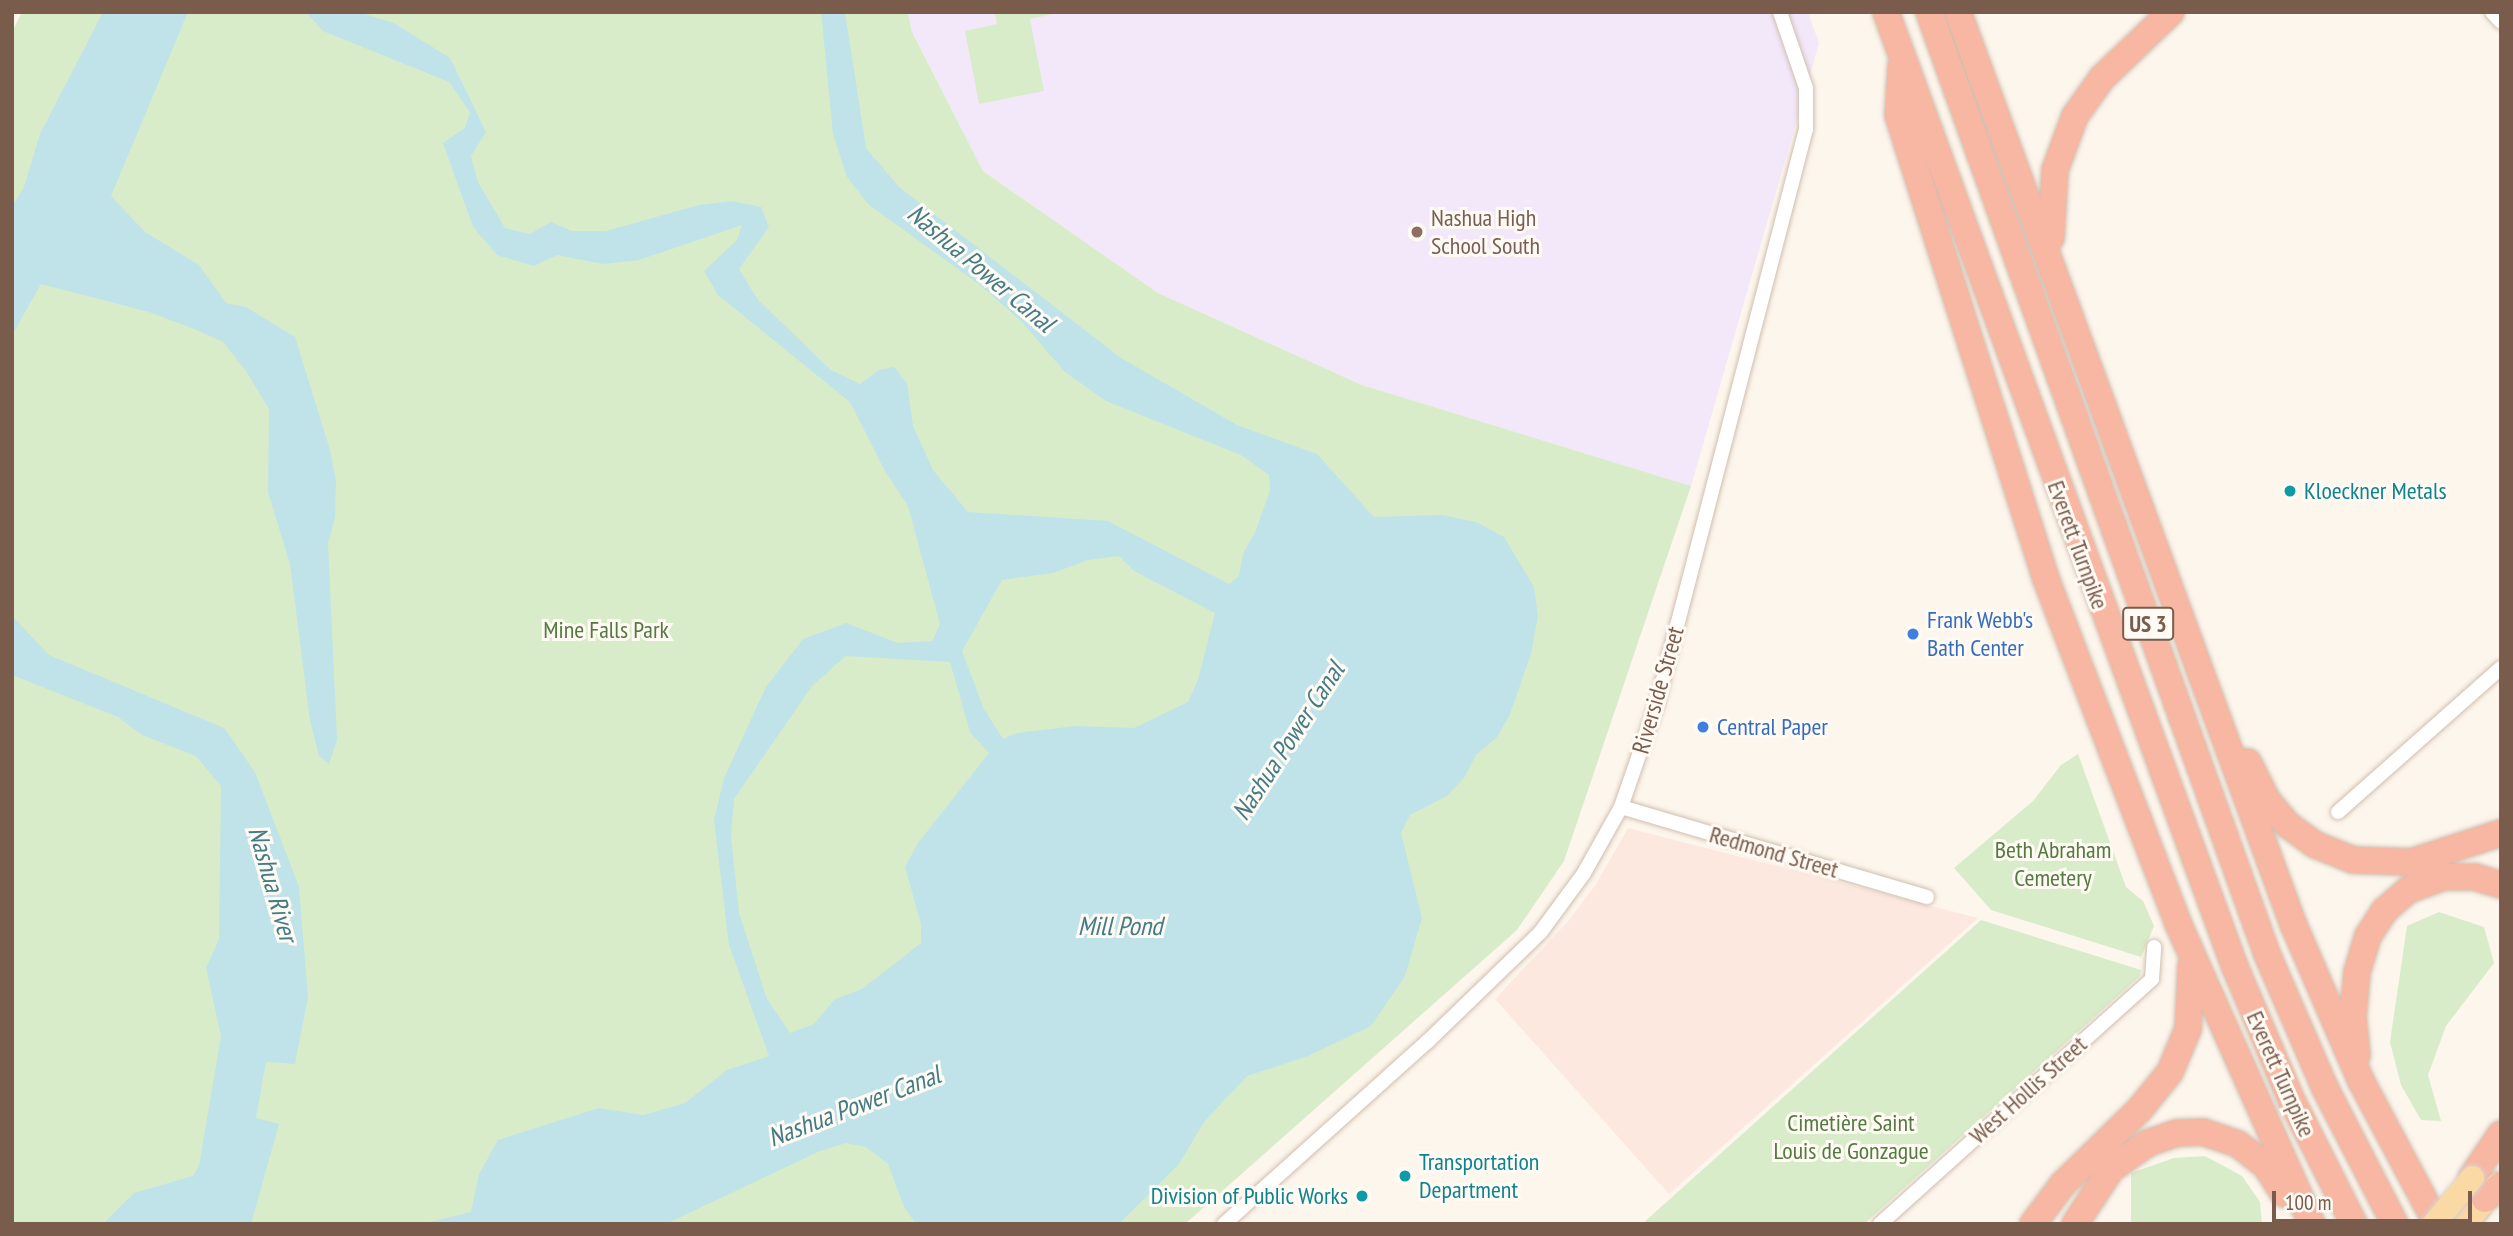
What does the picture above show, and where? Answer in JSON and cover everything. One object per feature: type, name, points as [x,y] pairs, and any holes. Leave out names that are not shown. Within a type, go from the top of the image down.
[{"type":"highway","name":"Everett Turnpike","points":[[1886,12],[2235,967],[2292,1101],[2354,1224]]},
{"type":"highway","name":"Everett Turnpike","points":[[1929,12],[2267,954],[2325,1088],[2395,1224]]},
{"type":"highway","points":[[1958,12],[2056,271],[2294,926],[2372,1103],[2435,1224]]},
{"type":"highway","points":[[2056,271],[2051,200],[2070,125],[2102,78],[2171,12]]},
{"type":"highway","points":[[1902,56],[1898,115],[2050,590],[2177,921],[2312,1224]]},
{"type":"highway","points":[[2177,607],[2259,786],[2283,820],[2308,840],[2353,860],[2392,864],[2421,860],[2501,833]]},
{"type":"highway","points":[[2372,1103],[2356,1050],[2353,1017],[2357,972],[2375,923],[2402,894],[2429,881],[2459,876],[2501,885]]},
{"type":"highway","points":[[2033,1224],[2068,1179],[2151,1097],[2178,1058],[2188,1029],[2192,985],[2177,921]]},
{"type":"highway","points":[[2075,1224],[2092,1191],[2119,1162],[2158,1139],[2194,1132],[2222,1137],[2253,1154],[2303,1224]]},
{"type":"highway","points":[[2490,1185],[2501,1134]]},
{"type":"main road","points":[[2465,1224],[2490,1185],[2501,1143]]},
{"type":"main road","points":[[2435,1224],[2490,1185]]},
{"type":"street","name":"Riverside Street","points":[[1224,1224],[1453,1018],[1540,933],[1584,873],[1621,807],[1657,702],[1806,129],[1806,88],[1780,12]]},
{"type":"street","points":[[2492,12],[2501,22]]},
{"type":"street","points":[[2337,812],[2501,668]]},
{"type":"street","name":"Redmond Street","points":[[1621,807],[1927,897]]},
{"type":"street","name":"West Hollis Street","points":[[1880,1224],[2152,979],[2154,947]]},
{"type":"shaded area","name":"Nashua High School South","points":[[908,12],[1808,12],[1819,43],[1691,486],[1362,385],[1158,293],[983,171],[912,32]]},
{"type":"shaded area","points":[[1628,828],[1978,918],[1669,1194],[1495,999],[1569,920],[1596,884]]},
{"type":"green space","name":"Mine Falls Park","points":[[22,12],[908,12],[912,32],[983,171],[1158,293],[1362,385],[1691,486],[1564,861],[1517,930],[1185,1224],[12,1224],[12,32]]},
{"type":"green space","points":[[995,12],[1062,12],[1030,19],[1044,91],[979,104],[965,31],[997,24]]},
{"type":"green space","name":"Beth Abraham Cemetery","points":[[2078,754],[2126,887],[2143,901],[2154,926],[2141,957],[1991,910],[1954,868],[2033,801],[2061,765]]},
{"type":"green space","points":[[2439,912],[2484,927],[2494,963],[2446,1026],[2428,1075],[2441,1121],[2421,1120],[2401,1085],[2390,1042],[2407,926]]},
{"type":"green space","name":"Cimetière Saint Louis de Gonzague","points":[[1981,920],[2141,970],[2140,976],[1864,1224],[1642,1224]]},
{"type":"green space","points":[[2205,1156],[2242,1176],[2260,1202],[2262,1224],[2131,1224],[2131,1173],[2174,1158]]},
{"type":"water","points":[[103,12],[188,12],[111,196],[145,232],[199,265],[226,303],[246,307],[295,337],[330,450],[336,481],[335,518],[328,543],[337,740],[329,764],[319,756],[310,720],[290,564],[268,492],[269,409],[246,371],[223,342],[197,330],[149,312],[41,284],[12,335],[12,206],[24,187],[40,134]]},
{"type":"water","name":"Mill Pond","points":[[306,12],[358,12],[394,23],[450,58],[486,132],[471,156],[478,182],[505,228],[530,234],[551,222],[572,231],[606,231],[699,205],[732,201],[761,207],[769,227],[739,269],[758,300],[831,370],[860,384],[879,370],[894,367],[907,383],[913,426],[933,470],[968,512],[1108,521],[1229,584],[1239,576],[1243,554],[1256,530],[1270,490],[1269,475],[1241,455],[1106,401],[1065,372],[1021,321],[980,285],[869,205],[847,177],[833,134],[821,12],[845,12],[866,148],[899,187],[1121,358],[1237,425],[1317,454],[1374,517],[1442,515],[1476,522],[1504,537],[1534,587],[1538,616],[1531,654],[1510,714],[1497,737],[1476,755],[1464,778],[1447,796],[1410,815],[1401,833],[1422,918],[1405,976],[1371,1026],[1308,1056],[1247,1076],[1204,1122],[1179,1164],[1119,1224],[916,1224],[904,1207],[888,1164],[866,1147],[846,1143],[820,1151],[666,1224],[421,1224],[471,1212],[479,1174],[498,1140],[599,1108],[643,1115],[685,1103],[727,1070],[769,1056],[729,945],[714,820],[724,778],[766,687],[803,639],[846,623],[898,643],[932,641],[940,624],[908,506],[885,471],[850,402],[718,295],[704,271],[737,240],[742,225],[639,260],[603,264],[557,255],[534,266],[497,255],[473,227],[443,143],[465,128],[470,112],[449,82],[323,31]],"holes":[[[1119,556],[1134,571],[1215,613],[1198,680],[1188,702],[1134,728],[1075,726],[1017,733],[1003,739],[984,709],[962,651],[1002,580],[1053,573],[1088,560]],[[846,656],[950,662],[970,732],[989,753],[918,843],[905,867],[921,924],[921,943],[862,989],[835,999],[814,1024],[790,1033],[767,999],[739,913],[731,836],[734,799],[812,686]]]},
{"type":"water","name":"Nashua River","points":[[12,616],[49,655],[224,728],[255,772],[299,887],[308,997],[295,1064],[266,1062],[256,1118],[279,1124],[251,1224],[103,1224],[134,1193],[193,1176],[199,1166],[221,1036],[206,968],[219,939],[221,786],[196,756],[142,735],[118,717],[12,675]]},
{"type":"place","name":"Nashua High School South","points":[[1417,232]]},
{"type":"place","name":"Kloeckner Metals","points":[[2290,491]]},
{"type":"place","name":"Frank Webb's Bath Center","points":[[1913,634]]},
{"type":"place","name":"Central Paper","points":[[1703,727]]},
{"type":"place","name":"Transportation Department","points":[[1405,1176]]},
{"type":"place","name":"Division of Public Works","points":[[1362,1196]]},
{"type":"water label","name":"Nashua Power Canal","points":[[981,268]]},
{"type":"water label","name":"Nashua Power Canal","points":[[1288,741]]},
{"type":"water label","name":"Nashua Power Canal","points":[[854,1106]]}]
